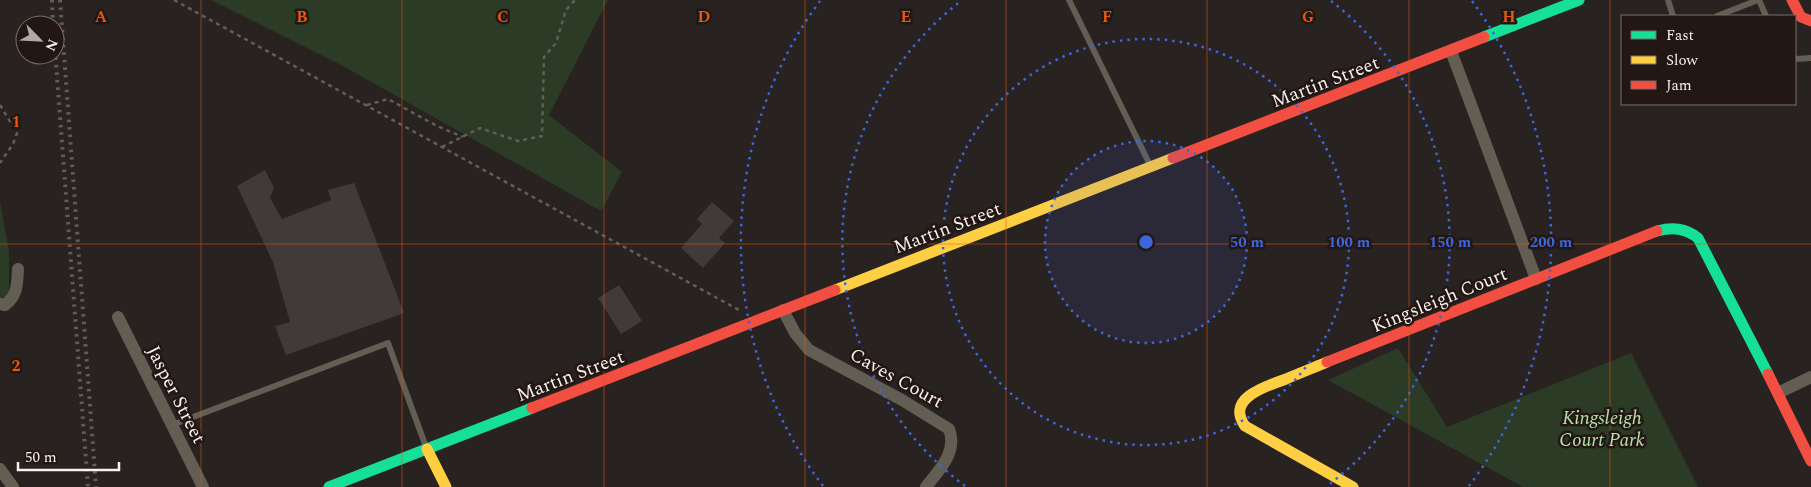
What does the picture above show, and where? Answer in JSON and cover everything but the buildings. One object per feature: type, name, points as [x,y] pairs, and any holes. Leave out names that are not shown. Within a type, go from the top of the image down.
[{"type":"street","name":"Martin Street","points":[[329,487],[1579,0]]},
{"type":"street","points":[[1792,0],[1797,16],[1811,21]]},
{"type":"street","points":[[1452,51],[1536,279]]},
{"type":"street","name":"Kingsleigh Court","points":[[1353,487],[1245,426],[1240,420],[1239,413],[1247,398],[1255,391],[1658,230],[1678,227],[1686,229],[1698,238],[1811,461]]},
{"type":"street","points":[[0,304],[5,305],[12,299],[17,290],[18,269]]},
{"type":"street","name":"Caves Court","points":[[783,310],[794,333],[809,350],[902,400],[949,429],[952,438],[952,448],[948,457],[926,487]]},
{"type":"street","name":"Jasper Street","points":[[118,317],[204,487]]},
{"type":"street","points":[[1778,393],[1811,376]]},
{"type":"street","points":[[427,449],[446,487]]},
{"type":"street","points":[[0,470],[13,487]]},
{"type":"lane","points":[[1069,0],[1151,166]]},
{"type":"lane","points":[[1668,0],[1673,15]]},
{"type":"lane","points":[[1720,15],[1758,0],[1766,15]]},
{"type":"lane","points":[[1796,59],[1811,58]]},
{"type":"lane","points":[[172,425],[388,343],[427,449]]},
{"type":"path","points":[[174,0],[758,320]]},
{"type":"path","points":[[442,147],[480,128],[518,141],[542,136],[544,57],[556,43],[566,10],[575,0]]},
{"type":"path","points":[[366,106],[388,99],[437,126],[463,137]]},
{"type":"path","points":[[0,105],[17,133],[13,144],[0,164]]},
{"type":"green space","points":[[211,0],[608,0],[549,115],[622,172],[601,211],[341,65]]},
{"type":"green space","points":[[0,202],[9,251],[9,295],[0,300]]},
{"type":"green space","name":"Kingsleigh Court Park","points":[[1398,348],[1447,427],[1631,353],[1698,487],[1523,487],[1328,380]]},
{"type":"railway","points":[[52,0],[53,15]]},
{"type":"railway","points":[[60,0],[96,487]]},
{"type":"railway","points":[[56,65],[88,487]]},
{"type":"traffic: fast","points":[[1484,37],[1579,0]]},
{"type":"traffic: fast","points":[[1657,231],[1679,229],[1698,238],[1768,374]]},
{"type":"traffic: fast","points":[[329,487],[532,408]]},
{"type":"traffic: slow","points":[[835,290],[1173,158]]},
{"type":"traffic: slow","points":[[1327,362],[1259,390],[1244,401],[1240,408],[1240,416],[1245,426],[1353,487]]},
{"type":"traffic: slow","points":[[427,449],[446,487]]},
{"type":"traffic: jam","points":[[1792,0],[1801,17],[1811,21]]},
{"type":"traffic: jam","points":[[1173,158],[1484,37]]},
{"type":"traffic: jam","points":[[1327,362],[1657,231]]},
{"type":"traffic: jam","points":[[532,408],[835,290]]},
{"type":"traffic: jam","points":[[1768,374],[1811,461]]}]
